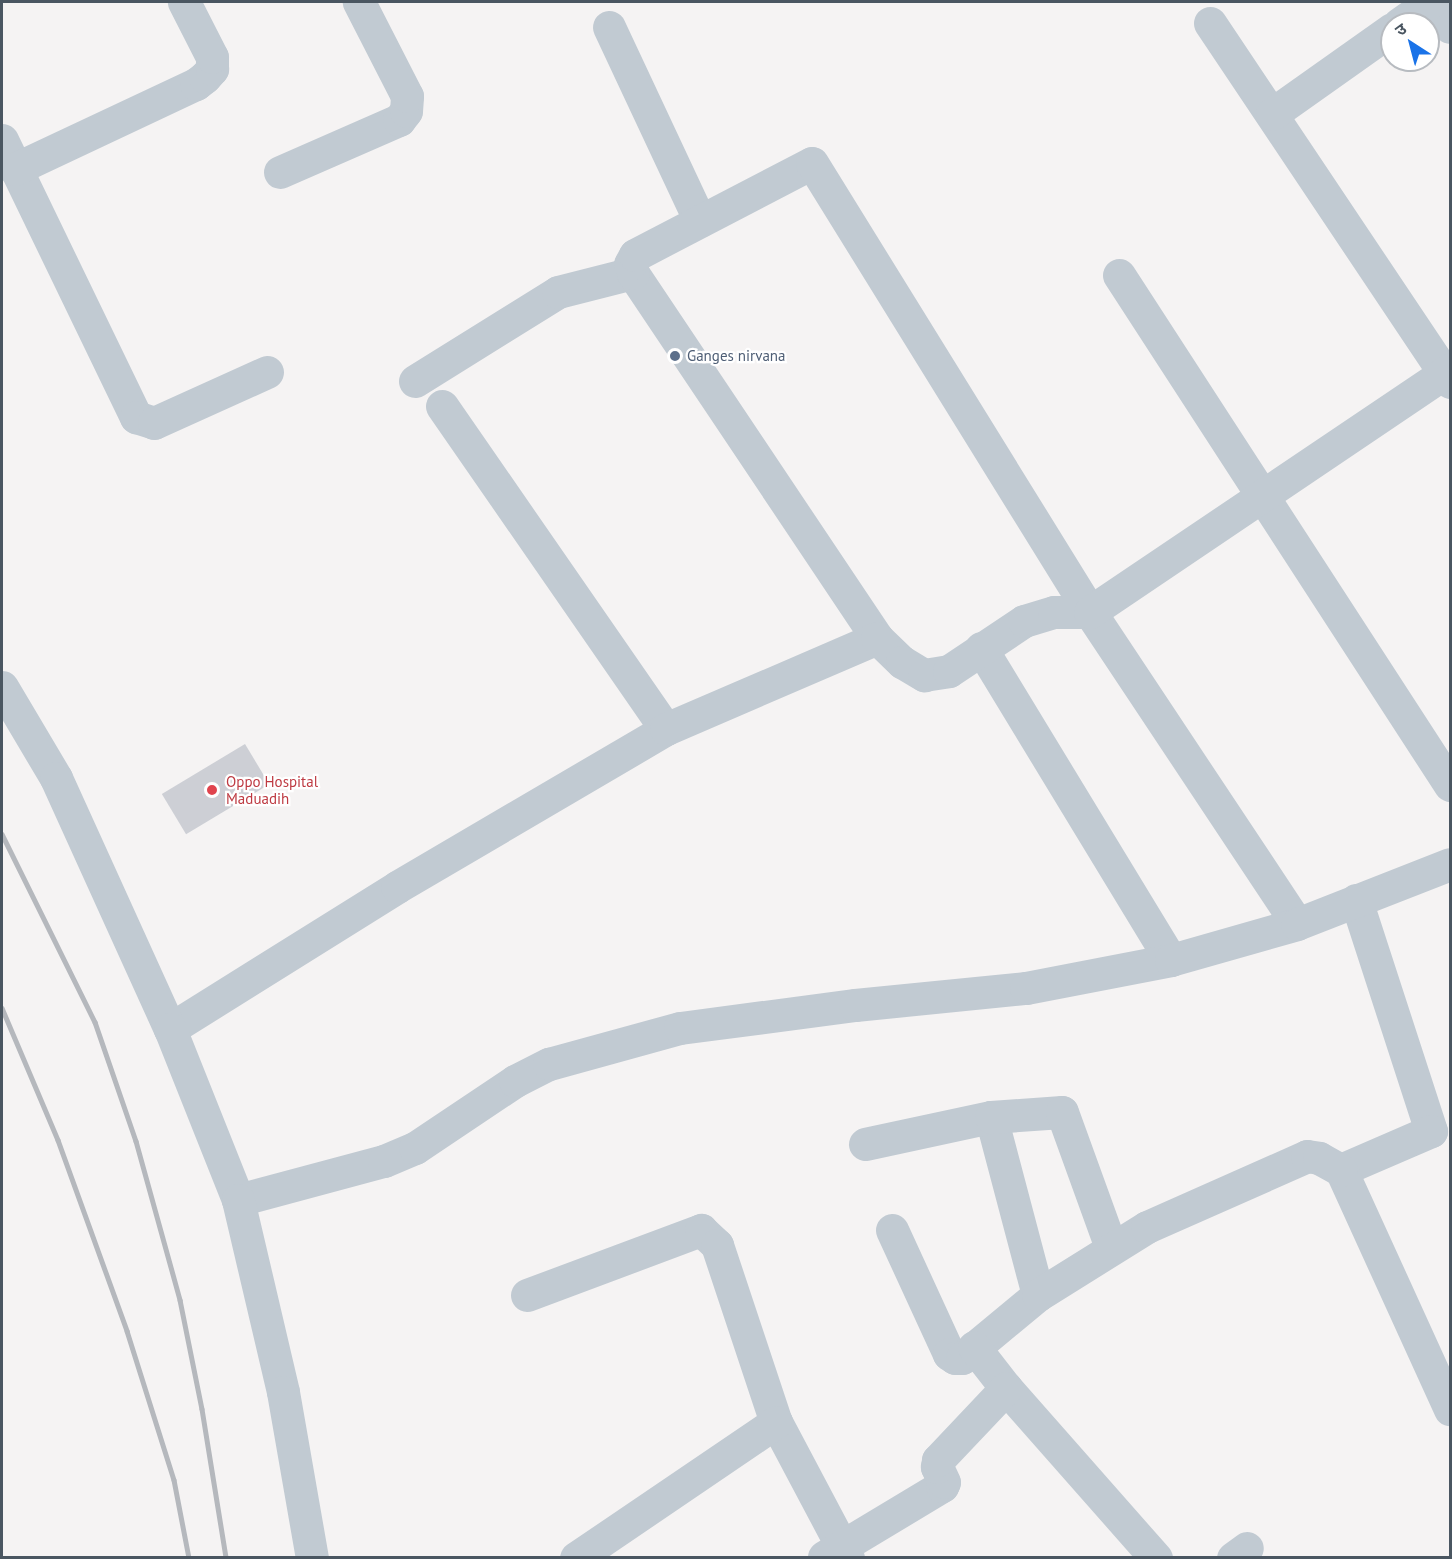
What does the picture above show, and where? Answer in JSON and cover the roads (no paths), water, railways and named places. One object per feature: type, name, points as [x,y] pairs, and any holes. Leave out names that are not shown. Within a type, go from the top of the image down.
[{"type":"street","points":[[184,2],[212,57],[212,69],[205,77],[196,84],[11,176],[136,417],[154,423],[267,372]]},
{"type":"street","points":[[280,172],[399,120],[406,111],[407,96],[359,2]]},
{"type":"street","points":[[1416,12],[1431,2],[1450,27]]},
{"type":"street","points":[[1210,23],[1449,375],[1090,612],[1054,612],[1024,621],[949,671],[924,675],[902,662],[877,638],[633,273],[630,264],[635,255],[812,164],[1090,612],[1297,924]]},
{"type":"street","points":[[609,27],[699,221]]},
{"type":"street","points":[[1272,114],[1380,38]]},
{"type":"street","points":[[415,381],[558,291],[633,273]]},
{"type":"street","points":[[1119,275],[1445,764]]},
{"type":"street","points":[[442,406],[666,729]]},
{"type":"street","points":[[170,1029],[397,887],[666,729],[877,638]]},
{"type":"street","points":[[981,648],[1171,960]]},
{"type":"street","points":[[2,687],[56,778],[170,1029],[238,1200],[283,1392],[312,1557]]},
{"type":"street","points":[[238,1200],[384,1161],[415,1148],[515,1080],[549,1064],[680,1028],[855,1005],[1026,988],[1171,960],[1297,924],[1450,864]]},
{"type":"street","points":[[1341,1170],[1441,1129],[1356,900]]},
{"type":"street","points":[[865,1143],[992,1117],[1062,1112],[1111,1247]]},
{"type":"street","points":[[992,1117],[1038,1295]]},
{"type":"street","points":[[892,1230],[949,1354],[955,1358],[962,1358],[1038,1295],[1111,1247],[1147,1227],[1307,1156],[1319,1158],[1341,1170],[1450,1409]]},
{"type":"street","points":[[527,1295],[701,1230],[717,1245],[776,1422],[838,1554],[942,1486],[944,1482],[937,1467],[938,1460],[1006,1388]]},
{"type":"street","points":[[974,1347],[1006,1388],[1156,1557]]},
{"type":"street","points":[[576,1557],[776,1422]]},
{"type":"railway","points":[[2,834],[95,1022],[136,1141],[180,1300],[202,1409],[226,1558]]},
{"type":"railway","points":[[2,1008],[58,1140],[127,1331],[174,1480],[189,1558]]},
{"type":"place","name":"Ganges nirvana","points":[[675,356]]},
{"type":"place","name":"Oppo Hospital Maduadih","points":[[212,790]]}]
